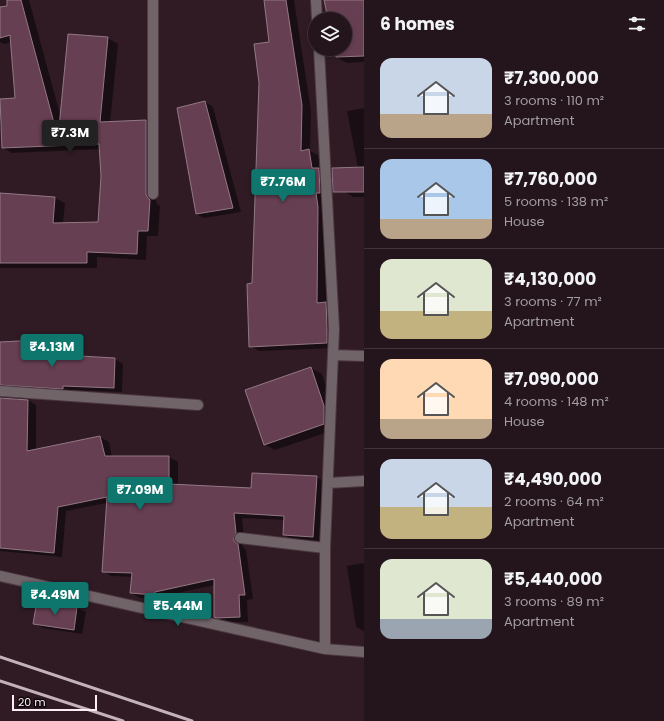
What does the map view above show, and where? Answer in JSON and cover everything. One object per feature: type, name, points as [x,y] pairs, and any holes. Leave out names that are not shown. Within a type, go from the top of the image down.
[{"type":"street","points":[[153,0],[153,194]]},
{"type":"street","points":[[316,0],[317,12]]},
{"type":"street","points":[[319,56],[334,329],[325,548],[325,649]]},
{"type":"street","points":[[333,355],[364,356]]},
{"type":"street","points":[[0,391],[198,405]]},
{"type":"street","points":[[328,483],[364,481]]},
{"type":"street","points":[[240,538],[325,548]]},
{"type":"street","points":[[0,576],[325,649],[364,652]]},
{"type":"building","points":[[7,0],[21,0],[58,138],[68,34],[108,37],[100,122],[146,120],[146,194],[150,200],[148,231],[138,231],[137,254],[87,252],[87,263],[0,263],[0,193],[55,197],[53,223],[98,222],[101,176],[99,144],[2,148],[0,99],[15,98],[10,35],[0,38],[0,7],[7,6]]},
{"type":"building","points":[[264,0],[286,0],[302,105],[301,151],[309,149],[312,168],[319,168],[320,193],[316,193],[318,207],[317,303],[326,302],[327,343],[249,347],[247,284],[252,283],[259,83],[254,44],[269,42]]},
{"type":"building","points":[[324,0],[364,0],[364,56],[336,57],[352,56],[352,12],[327,12]]},
{"type":"building","points":[[205,101],[233,208],[196,214],[177,108]]},
{"type":"building","points":[[364,167],[364,192],[333,192],[332,168]]},
{"type":"building","points":[[38,340],[38,355],[115,358],[114,388],[63,386],[63,389],[61,389],[0,385],[0,342]]},
{"type":"building","points":[[311,367],[324,406],[324,424],[264,445],[245,390]]},
{"type":"building","points":[[0,398],[28,400],[27,451],[100,436],[105,456],[169,456],[169,484],[251,488],[252,473],[317,476],[313,537],[283,535],[284,516],[234,513],[236,533],[234,541],[238,544],[245,595],[239,595],[240,617],[217,618],[214,617],[214,579],[155,592],[154,595],[130,593],[132,573],[102,572],[107,497],[58,507],[54,553],[0,548]]},
{"type":"building","points":[[37,601],[77,607],[74,630],[33,624]]},
{"type":"railway","points":[[0,657],[192,721]]},
{"type":"railway","points":[[0,681],[123,721]]}]
